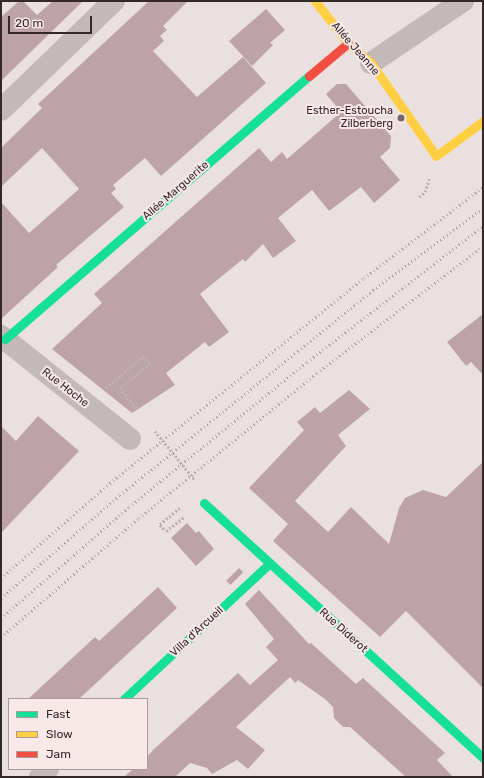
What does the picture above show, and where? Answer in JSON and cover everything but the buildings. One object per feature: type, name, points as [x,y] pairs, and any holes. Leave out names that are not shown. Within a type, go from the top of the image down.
[{"type":"street","points":[[1,110],[114,1]]},
{"type":"street","name":"Allée Jeanne","points":[[315,1],[348,44],[371,63],[436,156],[483,122]]},
{"type":"street","points":[[371,63],[463,1]]},
{"type":"street","name":"Allée Marguerite","points":[[3,338],[348,44]]},
{"type":"street","name":"Rue Hoche","points":[[3,338],[130,439]]},
{"type":"street","name":"Rue Diderot","points":[[204,503],[483,758]]},
{"type":"street","name":"Villa d'Arcueil","points":[[125,698],[269,564]]},
{"type":"path","points":[[419,197],[426,192]]},
{"type":"path","points":[[86,404],[143,356],[151,364],[120,388],[139,412]]},
{"type":"path","points":[[154,430],[197,484]]},
{"type":"railway","points":[[1,578],[110,483],[364,278],[483,187]]},
{"type":"railway","points":[[1,598],[120,495],[373,290],[483,208]]},
{"type":"railway","points":[[1,618],[129,507],[307,362],[483,226]]},
{"type":"railway","points":[[1,637],[139,518],[317,373],[483,246]]},
{"type":"traffic: fast","points":[[5,339],[309,76]]},
{"type":"traffic: fast","points":[[204,503],[483,758]]},
{"type":"traffic: fast","points":[[125,698],[269,564]]},
{"type":"traffic: slow","points":[[315,1],[348,43],[371,63],[436,156],[483,121]]},
{"type":"traffic: jam","points":[[309,76],[348,43]]},
{"type":"place","name":"Esther-Estoucha Zilberberg","points":[[401,118]]}]
